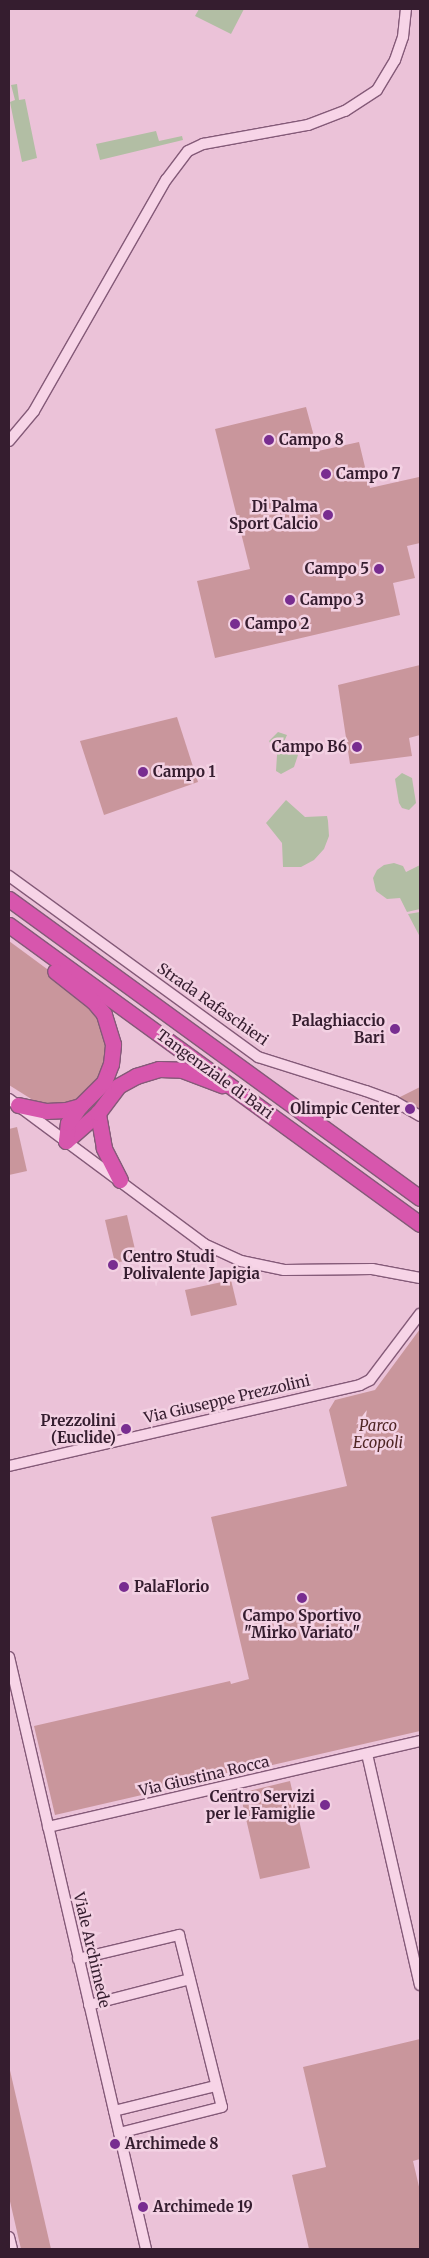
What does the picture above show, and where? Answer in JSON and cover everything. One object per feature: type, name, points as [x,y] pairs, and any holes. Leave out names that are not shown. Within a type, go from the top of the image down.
[{"type":"highway","name":"Tangenziale di Bari","points":[[11,900],[420,1198]]},
{"type":"highway","name":"Tangenziale di Bari","points":[[9,926],[420,1224]]},
{"type":"highway","points":[[9,926],[47,964],[94,1000],[111,1030],[111,1064],[104,1082],[80,1106],[68,1123],[66,1141]]},
{"type":"highway","points":[[66,1141],[98,1113],[118,1086],[136,1076],[160,1069],[182,1070],[241,1093]]},
{"type":"highway","points":[[13,1102],[46,1111],[66,1110],[80,1106]]},
{"type":"highway","points":[[98,1113],[104,1148],[120,1180]]},
{"type":"street","points":[[9,440],[34,410],[166,180],[188,151],[203,144],[308,125],[345,111],[377,90],[395,60],[403,37],[406,9]]},
{"type":"street","name":"Strada Rafaschieri","points":[[9,876],[258,1057],[394,1101],[420,1116]]},
{"type":"street","points":[[13,1102],[204,1244],[242,1261],[284,1270],[372,1269],[420,1278]]},
{"type":"street","name":"Via Giuseppe Prezzolini","points":[[9,1466],[360,1385],[370,1380],[420,1314]]},
{"type":"street","name":"Viale Archimede","points":[[9,1657],[146,2249]]},
{"type":"street","name":"Via Giustina Rocca","points":[[48,1827],[420,1741]]},
{"type":"street","points":[[367,1754],[420,1986]]},
{"type":"street","points":[[78,1958],[179,1935],[222,2107],[119,2133]]},
{"type":"street","points":[[89,2004],[190,1979]]},
{"type":"street","points":[[114,2111],[216,2086]]},
{"type":"street","points":[[9,2237],[12,2249]]},
{"type":"green space","name":"Di Palma Sport Calcio","points":[[306,407],[318,451],[359,442],[370,488],[419,477],[420,543],[407,546],[415,578],[393,583],[400,615],[215,658],[197,581],[250,569],[215,429]]},
{"type":"green space","points":[[420,665],[420,735],[409,738],[412,756],[350,764],[338,685]]},
{"type":"green space","name":"Campo 1","points":[[177,717],[198,782],[104,815],[80,741]]},
{"type":"green space","points":[[9,941],[81,994],[97,1012],[108,1046],[102,1070],[91,1091],[65,1106],[36,1102],[9,1085]]},
{"type":"green space","points":[[420,1087],[420,1120],[398,1098]]},
{"type":"green space","points":[[17,1127],[27,1171],[9,1175],[9,1129]]},
{"type":"green space","points":[[127,1215],[137,1258],[115,1263],[105,1220]]},
{"type":"green space","points":[[231,1280],[237,1305],[191,1316],[185,1290]]},
{"type":"green space","name":"Parco Ecopoli","points":[[420,1329],[420,1731],[55,1815],[34,1726],[230,1681],[231,1684],[249,1679],[211,1517],[347,1486],[329,1410],[335,1400],[375,1390]]},
{"type":"green space","points":[[290,1781],[310,1868],[260,1879],[240,1793]]},
{"type":"green space","points":[[420,2039],[420,2159],[413,2161],[420,2191],[420,2249],[309,2249],[292,2175],[326,2167],[303,2067]]},
{"type":"green space","points":[[9,2066],[51,2249],[21,2249],[9,2197]]},
{"type":"shaded area","points":[[199,9],[244,9],[231,34],[195,16]]},
{"type":"shaded area","points":[[17,84],[19,100],[25,99],[37,158],[22,162],[10,102],[15,100],[11,85]]},
{"type":"shaded area","points":[[156,131],[159,141],[182,136],[183,140],[100,160],[96,144]]},
{"type":"shaded area","points":[[278,732],[287,735],[283,744],[287,751],[294,750],[298,755],[294,767],[281,774],[276,771],[277,755],[269,741]]},
{"type":"shaded area","points":[[402,773],[412,778],[416,803],[409,810],[402,808],[399,803],[395,779]]},
{"type":"shaded area","points":[[286,800],[305,817],[327,816],[329,836],[324,849],[314,860],[301,867],[283,867],[282,843],[266,823]]},
{"type":"shaded area","points":[[394,863],[403,866],[406,872],[420,865],[420,909],[407,912],[400,898],[387,899],[376,891],[373,878],[377,870],[384,865]]},
{"type":"shaded area","points":[[420,912],[420,937],[408,914]]},
{"type":"place","name":"Campo 8","points":[[269,440]]},
{"type":"place","name":"Campo 7","points":[[326,474]]},
{"type":"place","name":"Di Palma Sport Calcio","points":[[328,515]]},
{"type":"place","name":"Campo 5","points":[[379,569]]},
{"type":"place","name":"Campo 3","points":[[290,600]]},
{"type":"place","name":"Campo 2","points":[[235,624]]},
{"type":"place","name":"Campo B6","points":[[357,747]]},
{"type":"place","name":"Campo 1","points":[[143,772]]},
{"type":"place","name":"Palaghiaccio Bari","points":[[395,1029]]},
{"type":"place","name":"Olimpic Center","points":[[410,1109]]},
{"type":"place","name":"Centro Studi Polivalente Japigia","points":[[113,1265]]},
{"type":"place","name":"Prezzolini (Euclide)","points":[[126,1429]]},
{"type":"place","name":"PalaFlorio","points":[[124,1587]]},
{"type":"place","name":"Campo Sportivo \"Mirko Variato\"","points":[[302,1598]]},
{"type":"place","name":"Centro Servizi per le Famiglie","points":[[325,1805]]},
{"type":"place","name":"Archimede 8","points":[[115,2144]]},
{"type":"place","name":"Archimede 19","points":[[143,2207]]}]
